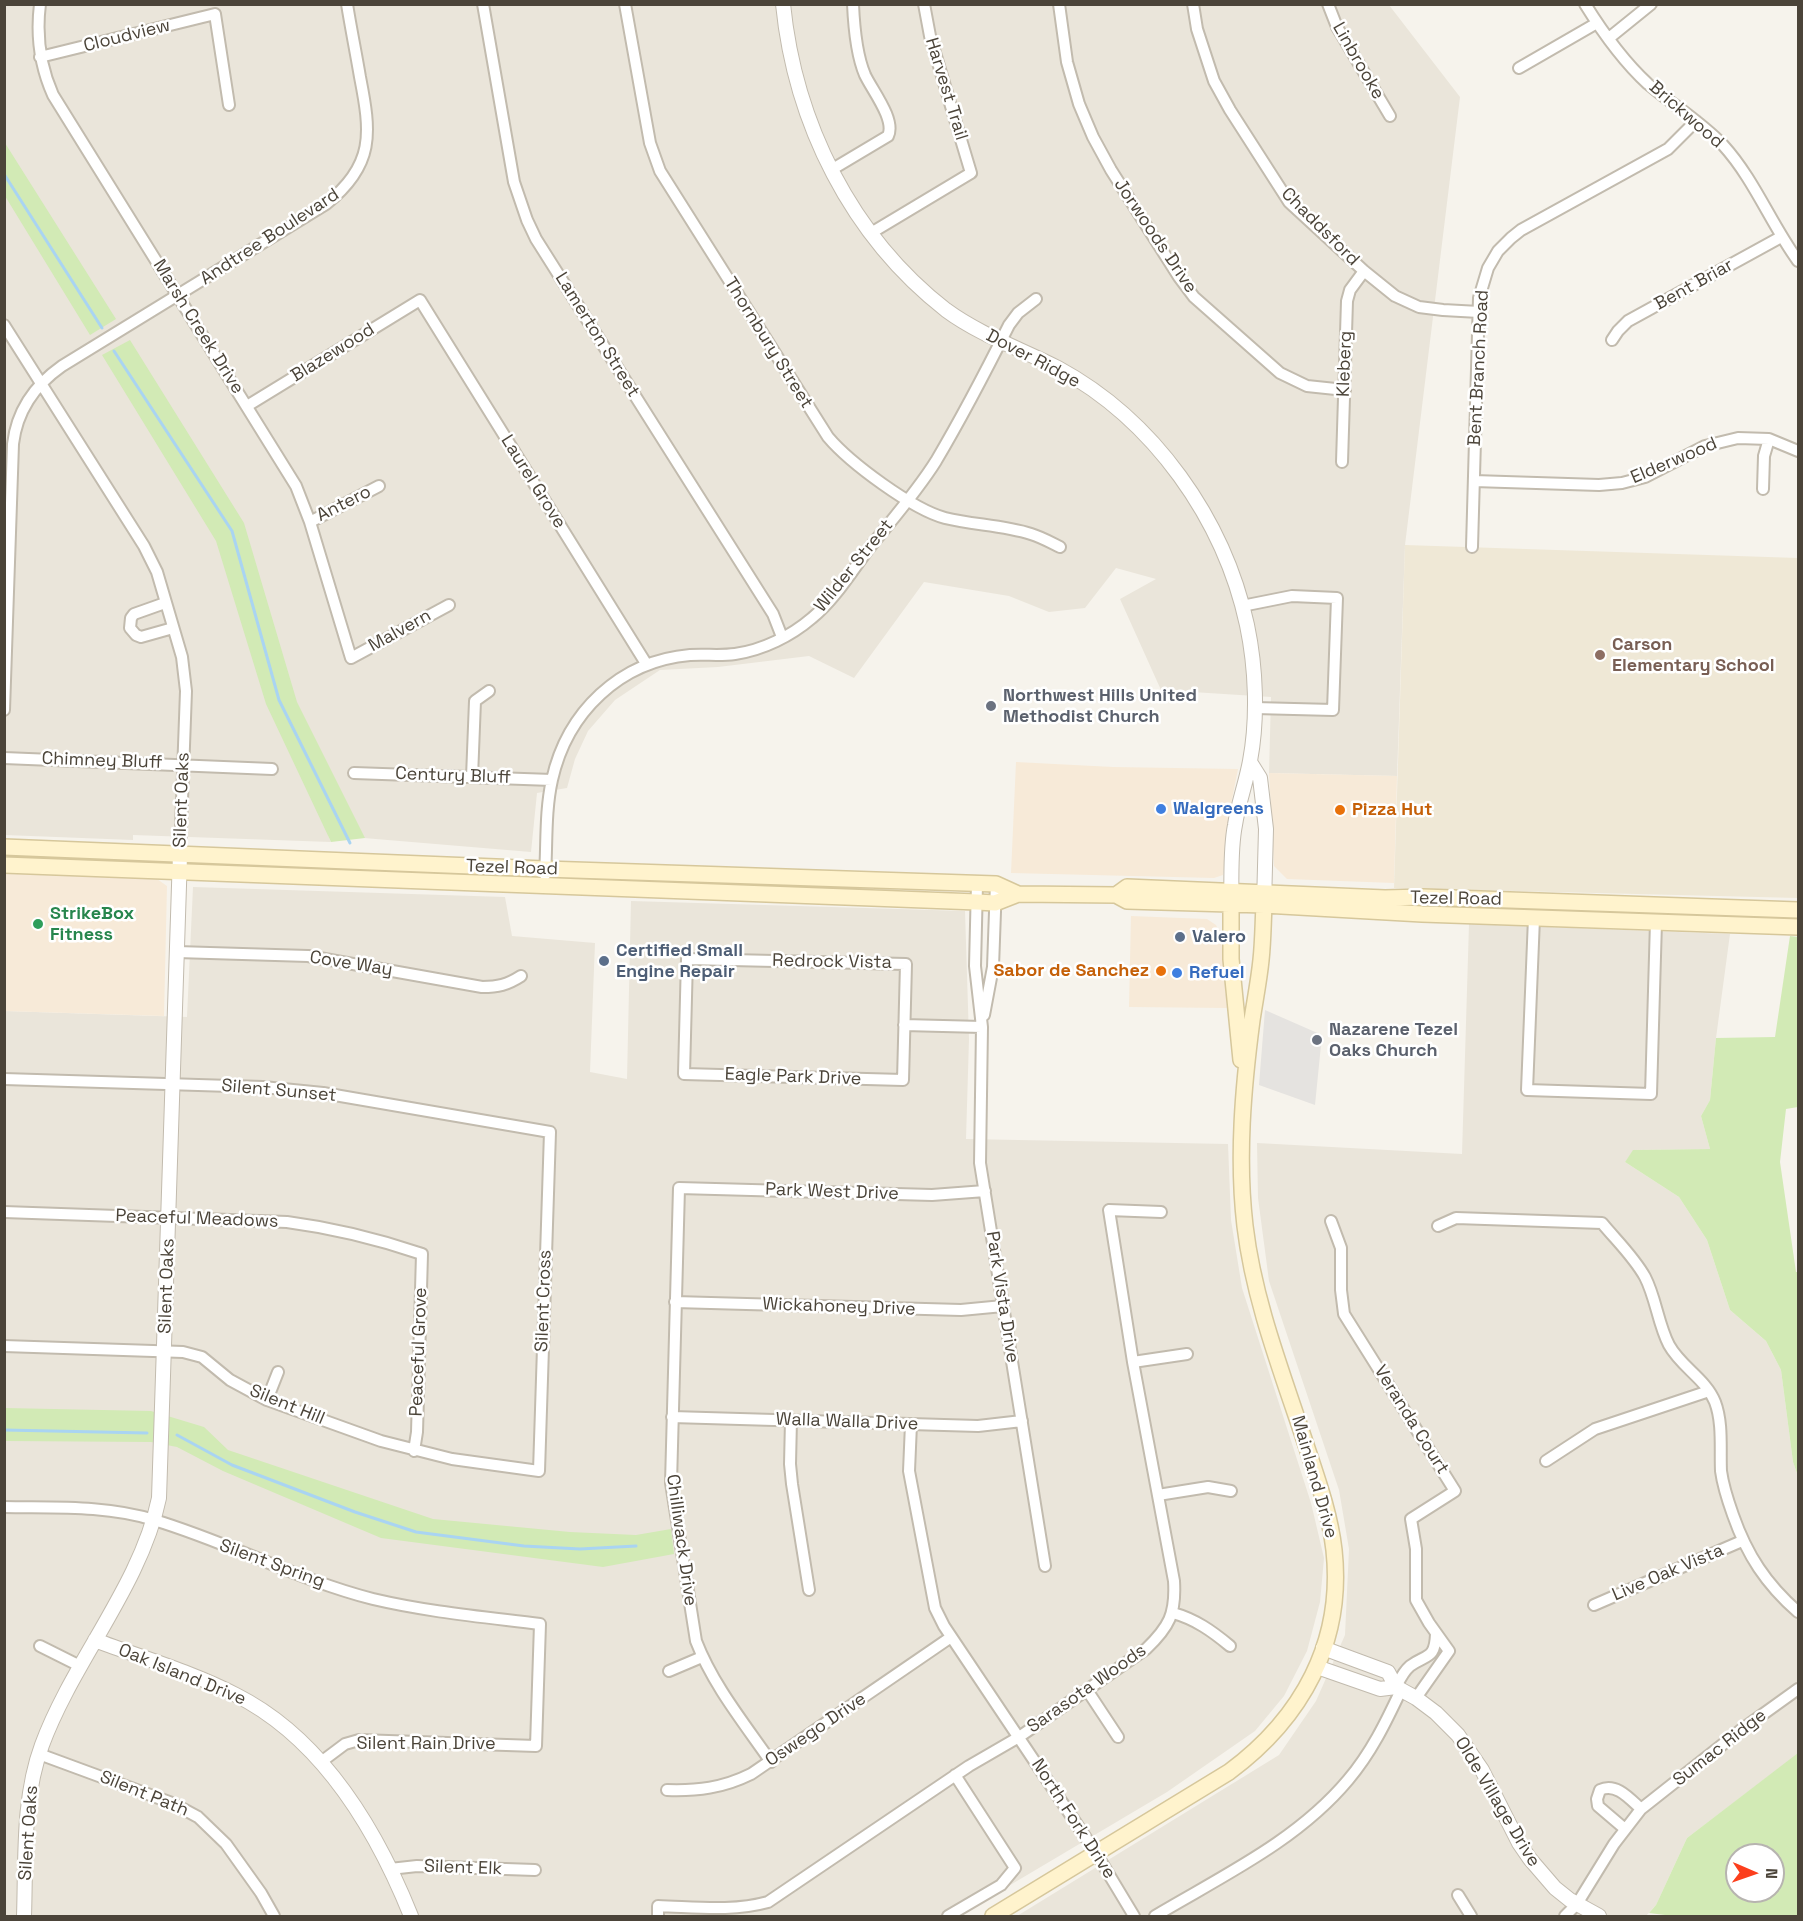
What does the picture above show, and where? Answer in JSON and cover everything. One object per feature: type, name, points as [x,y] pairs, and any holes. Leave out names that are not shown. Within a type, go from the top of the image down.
[{"type":"main road","name":"Tezel Road","points":[[4,847],[545,869],[996,884],[1018,894]]},
{"type":"main road","name":"Tezel Road","points":[[4,865],[995,903],[1018,894],[1116,894],[1127,901],[1231,897],[1423,897],[1798,910]]},
{"type":"main road","name":"Mainland Drive","points":[[993,1917],[1229,1772],[1262,1746],[1296,1705],[1317,1667],[1323,1648],[1334,1598],[1336,1572],[1334,1547],[1325,1504],[1252,1274],[1242,1196],[1243,1093],[1231,959],[1231,897]]},
{"type":"main road","name":"Tezel Road","points":[[1264,898],[1534,918],[1798,927]]},
{"type":"main road","name":"Mainland Drive","points":[[1243,1093],[1261,960],[1264,898]]},
{"type":"street","name":"Marsh Creek Drive","points":[[40,4],[38,35],[40,57],[56,101],[296,486],[310,522],[351,658]]},
{"type":"street","name":"Andtree Boulevard","points":[[4,710],[13,444],[16,425],[24,407],[41,383],[62,366],[326,204],[353,178],[364,152],[368,123],[347,4]]},
{"type":"street","name":"Lamerton Street","points":[[483,4],[514,182],[527,220],[536,239],[773,615],[782,637]]},
{"type":"street","name":"Thornbury Street","points":[[625,4],[650,142],[660,171],[828,437],[852,461],[907,500],[927,511],[944,518],[1031,534],[1060,547]]},
{"type":"street","name":"Dover Ridge","points":[[783,4],[786,35],[796,80],[810,124],[846,197],[871,233],[911,278],[945,309],[961,320],[1059,369],[1090,389],[1131,422],[1161,453],[1199,505],[1227,561],[1242,606],[1253,671],[1255,708],[1250,762],[1234,828],[1231,897]]},
{"type":"street","points":[[831,170],[888,136],[890,132],[890,125],[881,103],[865,74],[854,26],[853,4]]},
{"type":"street","name":"Harvest Trail","points":[[871,233],[971,173],[930,36],[924,4]]},
{"type":"street","name":"Jorwoods Drive","points":[[1059,4],[1067,62],[1093,137],[1110,170],[1179,277],[1194,297],[1280,372],[1307,386],[1345,390]]},
{"type":"street","name":"Chaddsford","points":[[1193,4],[1197,29],[1214,81],[1289,202],[1364,271],[1395,296],[1419,307],[1479,312]]},
{"type":"street","name":"Linbrooke","points":[[1328,4],[1337,27],[1390,116]]},
{"type":"street","name":"Brickwood","points":[[1585,4],[1625,59],[1647,83],[1696,121],[1733,158],[1798,261]]},
{"type":"street","points":[[1609,38],[1651,4]]},
{"type":"street","name":"Cloudview","points":[[40,57],[215,14],[229,105]]},
{"type":"street","points":[[1519,68],[1597,23]]},
{"type":"street","name":"Bent Branch Road","points":[[1472,547],[1479,312],[1482,285],[1488,268],[1498,251],[1521,230],[1668,149],[1696,121]]},
{"type":"street","name":"Bent Briar","points":[[1612,340],[1628,321],[1781,237]]},
{"type":"street","name":"Kleberg","points":[[1342,462],[1347,301],[1350,290],[1364,271]]},
{"type":"street","name":"Wilder Street","points":[[544,886],[552,780],[567,737],[594,699],[618,679],[647,665],[675,657],[736,654],[766,646],[801,626],[823,607],[935,462],[1001,341],[1018,314],[1036,299]]},
{"type":"street","name":"Blazewood","points":[[247,406],[420,300]]},
{"type":"street","name":"Laurel Grove","points":[[420,300],[647,665]]},
{"type":"street","name":"Silent Oaks","points":[[4,325],[151,559],[185,674],[160,1482],[154,1520],[145,1545],[80,1666],[48,1730],[39,1754],[29,1796],[24,1917]]},
{"type":"street","name":"Elderwood","points":[[1474,481],[1599,485],[1622,483],[1645,477],[1715,442],[1738,438],[1769,439],[1798,451]]},
{"type":"street","points":[[1762,489],[1764,456],[1769,439]]},
{"type":"street","name":"Antero","points":[[310,522],[379,486]]},
{"type":"street","points":[[1242,606],[1292,596],[1337,598],[1333,710],[1255,708]]},
{"type":"street","points":[[165,603],[134,614],[130,628],[141,637],[173,628]]},
{"type":"street","name":"Malvern","points":[[351,658],[449,604]]},
{"type":"street","points":[[472,777],[476,701],[489,691]]},
{"type":"street","name":"Chimney Bluff","points":[[4,758],[272,769]]},
{"type":"street","name":"Dover Ridge","points":[[1250,762],[1260,778],[1266,829],[1264,898]]},
{"type":"street","name":"Century Bluff","points":[[354,773],[552,780]]},
{"type":"street","name":"Park Vista Drive","points":[[977,884],[975,966],[982,1027],[979,1146],[1045,1566]]},
{"type":"street","name":"Park Vista Drive","points":[[982,1027],[993,967],[996,884]]},
{"type":"street","points":[[1534,918],[1527,1090],[1651,1094],[1656,922]]},
{"type":"street","name":"Cove Way","points":[[177,952],[308,956],[482,987],[508,984],[521,976]]},
{"type":"street","name":"Redrock Vista","points":[[684,1074],[687,959],[906,964],[904,1025]]},
{"type":"street","points":[[904,1025],[982,1027]]},
{"type":"street","name":"Eagle Park Drive","points":[[684,1074],[903,1080],[904,1025]]},
{"type":"street","name":"Silent Sunset","points":[[4,1079],[262,1087],[323,1093],[550,1132]]},
{"type":"street","name":"Silent Cross","points":[[539,1471],[550,1132]]},
{"type":"street","name":"Park West Drive","points":[[679,1188],[932,1195],[985,1191]]},
{"type":"street","name":"Chilliwack Drive","points":[[679,1188],[672,1417],[672,1497],[693,1627],[702,1658],[716,1683],[771,1762]]},
{"type":"street","name":"Sarasota Woods","points":[[658,1917],[658,1906],[735,1908],[768,1902],[955,1775],[1019,1737],[1146,1650],[1161,1635],[1173,1613],[1174,1581],[1133,1362],[1109,1210],[1161,1212]]},
{"type":"street","name":"Peaceful Meadows","points":[[4,1212],[245,1219],[313,1225],[379,1239],[422,1254]]},
{"type":"street","points":[[1438,1226],[1456,1218],[1602,1223],[1645,1277],[1668,1343],[1709,1391],[1719,1415],[1725,1489],[1742,1541],[1753,1561],[1767,1579],[1798,1612]]},
{"type":"street","name":"Veranda Court","points":[[1331,1221],[1341,1248],[1341,1290],[1344,1314],[1455,1491],[1411,1518],[1416,1549],[1416,1600],[1449,1652],[1416,1698]]},
{"type":"street","name":"Peaceful Grove","points":[[414,1451],[417,1432],[422,1254]]},
{"type":"street","name":"Wickahoney Drive","points":[[675,1302],[961,1310],[1003,1306]]},
{"type":"street","name":"Silent Hill","points":[[4,1346],[183,1352],[202,1357],[230,1380],[267,1400],[381,1442],[452,1459],[539,1471]]},
{"type":"street","points":[[1133,1362],[1187,1354]]},
{"type":"street","points":[[267,1400],[278,1372]]},
{"type":"street","points":[[1546,1461],[1595,1429],[1709,1391]]},
{"type":"street","name":"Walla Walla Drive","points":[[672,1417],[978,1426],[1022,1421]]},
{"type":"street","points":[[791,1420],[792,1484],[809,1590]]},
{"type":"street","name":"North Fork Drive","points":[[911,1424],[909,1471],[928,1582],[935,1608],[951,1637],[1096,1853],[1134,1917]]},
{"type":"street","points":[[1158,1495],[1209,1487],[1231,1491]]},
{"type":"street","name":"Silent Spring","points":[[4,1507],[104,1510],[154,1520],[372,1599],[435,1611],[540,1624],[536,1746]]},
{"type":"street","name":"Live Oak Vista","points":[[1594,1605],[1742,1541]]},
{"type":"street","points":[[1173,1613],[1193,1620],[1230,1646]]},
{"type":"street","points":[[1155,1917],[1274,1845],[1317,1812],[1347,1781],[1362,1761],[1383,1727],[1403,1672],[1429,1656],[1434,1650],[1436,1634]]},
{"type":"street","name":"Oswego Drive","points":[[667,1790],[696,1790],[724,1785],[751,1774],[951,1637]]},
{"type":"street","name":"Oak Island Drive","points":[[95,1640],[237,1695],[263,1710],[287,1728],[330,1773],[370,1832],[390,1869],[411,1917]]},
{"type":"street","points":[[40,1646],[80,1666]]},
{"type":"street","name":"Olde Village Drive","points":[[1323,1648],[1388,1672],[1398,1688],[1436,1713],[1458,1735],[1482,1770],[1519,1843],[1530,1859],[1555,1888],[1599,1917]]},
{"type":"street","points":[[669,1671],[702,1658]]},
{"type":"street","name":"Olde Village Drive","points":[[1317,1667],[1380,1689],[1398,1688]]},
{"type":"street","name":"Sumac Ridge","points":[[1565,1917],[1577,1904],[1625,1829],[1641,1809],[1740,1730],[1798,1689]]},
{"type":"street","points":[[1087,1690],[1118,1737]]},
{"type":"street","name":"Silent Rain Drive","points":[[321,1762],[345,1744],[359,1740],[536,1746]]},
{"type":"street","name":"Silent Path","points":[[39,1754],[172,1803],[198,1817],[226,1844],[261,1893],[274,1917]]},
{"type":"street","points":[[948,1917],[1001,1885],[1015,1868],[955,1775]]},
{"type":"street","points":[[1625,1829],[1598,1806],[1597,1799],[1600,1790],[1607,1787],[1616,1788],[1641,1809]]},
{"type":"street","name":"Silent Elk","points":[[390,1869],[417,1866],[535,1870]]},
{"type":"street","points":[[1458,1895],[1471,1917]]},
{"type":"shaded area","points":[[5,5],[1389,5],[1460,97],[1405,545],[1397,776],[1269,773],[1271,697],[1161,690],[1120,599],[1156,579],[1116,568],[1085,608],[1049,612],[1009,596],[924,582],[854,678],[809,656],[718,667],[660,670],[615,700],[588,731],[575,759],[567,788],[537,793],[531,852],[328,835],[331,842],[133,835],[133,840],[5,835]]},
{"type":"shaded area","name":"Carson Elementary School","points":[[1405,545],[1798,558],[1798,898],[1394,888]]},
{"type":"shaded area","points":[[1016,762],[1113,767],[1238,769],[1223,875],[1214,878],[1011,873]]},
{"type":"shaded area","points":[[1269,773],[1397,776],[1394,883],[1287,879],[1274,866]]},
{"type":"shaded area","points":[[5,873],[157,879],[167,886],[164,1016],[5,1011]]},
{"type":"shaded area","points":[[193,887],[505,897],[512,936],[595,943],[590,1072],[627,1079],[631,901],[965,911],[969,1039],[966,1139],[1228,1144],[1231,1220],[1242,1288],[1311,1503],[1324,1558],[1320,1602],[1307,1651],[1284,1696],[1255,1731],[1167,1792],[958,1916],[5,1916],[5,1011],[187,1017]]},
{"type":"shaded area","points":[[1131,916],[1207,919],[1216,925],[1221,935],[1227,1008],[1129,1007]]},
{"type":"shaded area","points":[[1469,924],[1730,934],[1710,1100],[1701,1116],[1710,1149],[1634,1150],[1625,1162],[1679,1197],[1707,1240],[1730,1310],[1766,1341],[1781,1370],[1793,1462],[1798,1476],[1798,1754],[1687,1838],[1656,1905],[1646,1916],[1017,1916],[1279,1755],[1316,1701],[1345,1635],[1349,1549],[1339,1490],[1269,1281],[1258,1198],[1257,1143],[1462,1154]]},
{"type":"shaded area","points":[[1265,1010],[1322,1035],[1315,1105],[1259,1085]]},
{"type":"green space","points":[[5,143],[116,319],[90,335],[5,196]]},
{"type":"green space","points":[[130,340],[244,523],[297,702],[365,838],[331,842],[266,704],[216,541],[102,355]]},
{"type":"green space","points":[[1790,936],[1798,937],[1798,1107],[1786,1109],[1780,1162],[1796,1272],[1798,1272],[1798,1476],[1793,1462],[1781,1370],[1766,1341],[1730,1310],[1707,1240],[1679,1197],[1625,1162],[1633,1150],[1710,1149],[1701,1116],[1710,1100],[1716,1038],[1775,1037]]},
{"type":"green space","points":[[5,1408],[151,1411],[204,1427],[228,1450],[433,1519],[570,1532],[636,1535],[671,1529],[674,1554],[603,1567],[381,1538],[223,1471],[177,1447],[151,1442],[5,1441]]},
{"type":"green space","points":[[1798,1753],[1798,1916],[1673,1916],[1649,1913],[1656,1905],[1687,1838]]},
{"type":"waterway","points":[[4,174],[102,328]]},
{"type":"waterway","points":[[114,351],[232,531],[279,700],[350,843]]},
{"type":"waterway","points":[[4,1430],[147,1433]]},
{"type":"waterway","points":[[177,1435],[232,1465],[355,1512],[416,1532],[524,1546],[580,1549],[636,1546]]},
{"type":"place","name":"Carson Elementary School","points":[[1600,655]]},
{"type":"place","name":"Northwest Hills United Methodist Church","points":[[991,706]]},
{"type":"place","name":"Walgreens","points":[[1161,809]]},
{"type":"place","name":"Pizza Hut","points":[[1340,810]]},
{"type":"place","name":"StrikeBox Fitness","points":[[38,924]]},
{"type":"place","name":"Valero","points":[[1180,937]]},
{"type":"place","name":"Certified Small Engine Repair","points":[[604,961]]},
{"type":"place","name":"Sabor de Sanchez","points":[[1161,971]]},
{"type":"place","name":"Refuel","points":[[1177,973]]},
{"type":"place","name":"Nazarene Tezel Oaks Church","points":[[1317,1040]]}]
